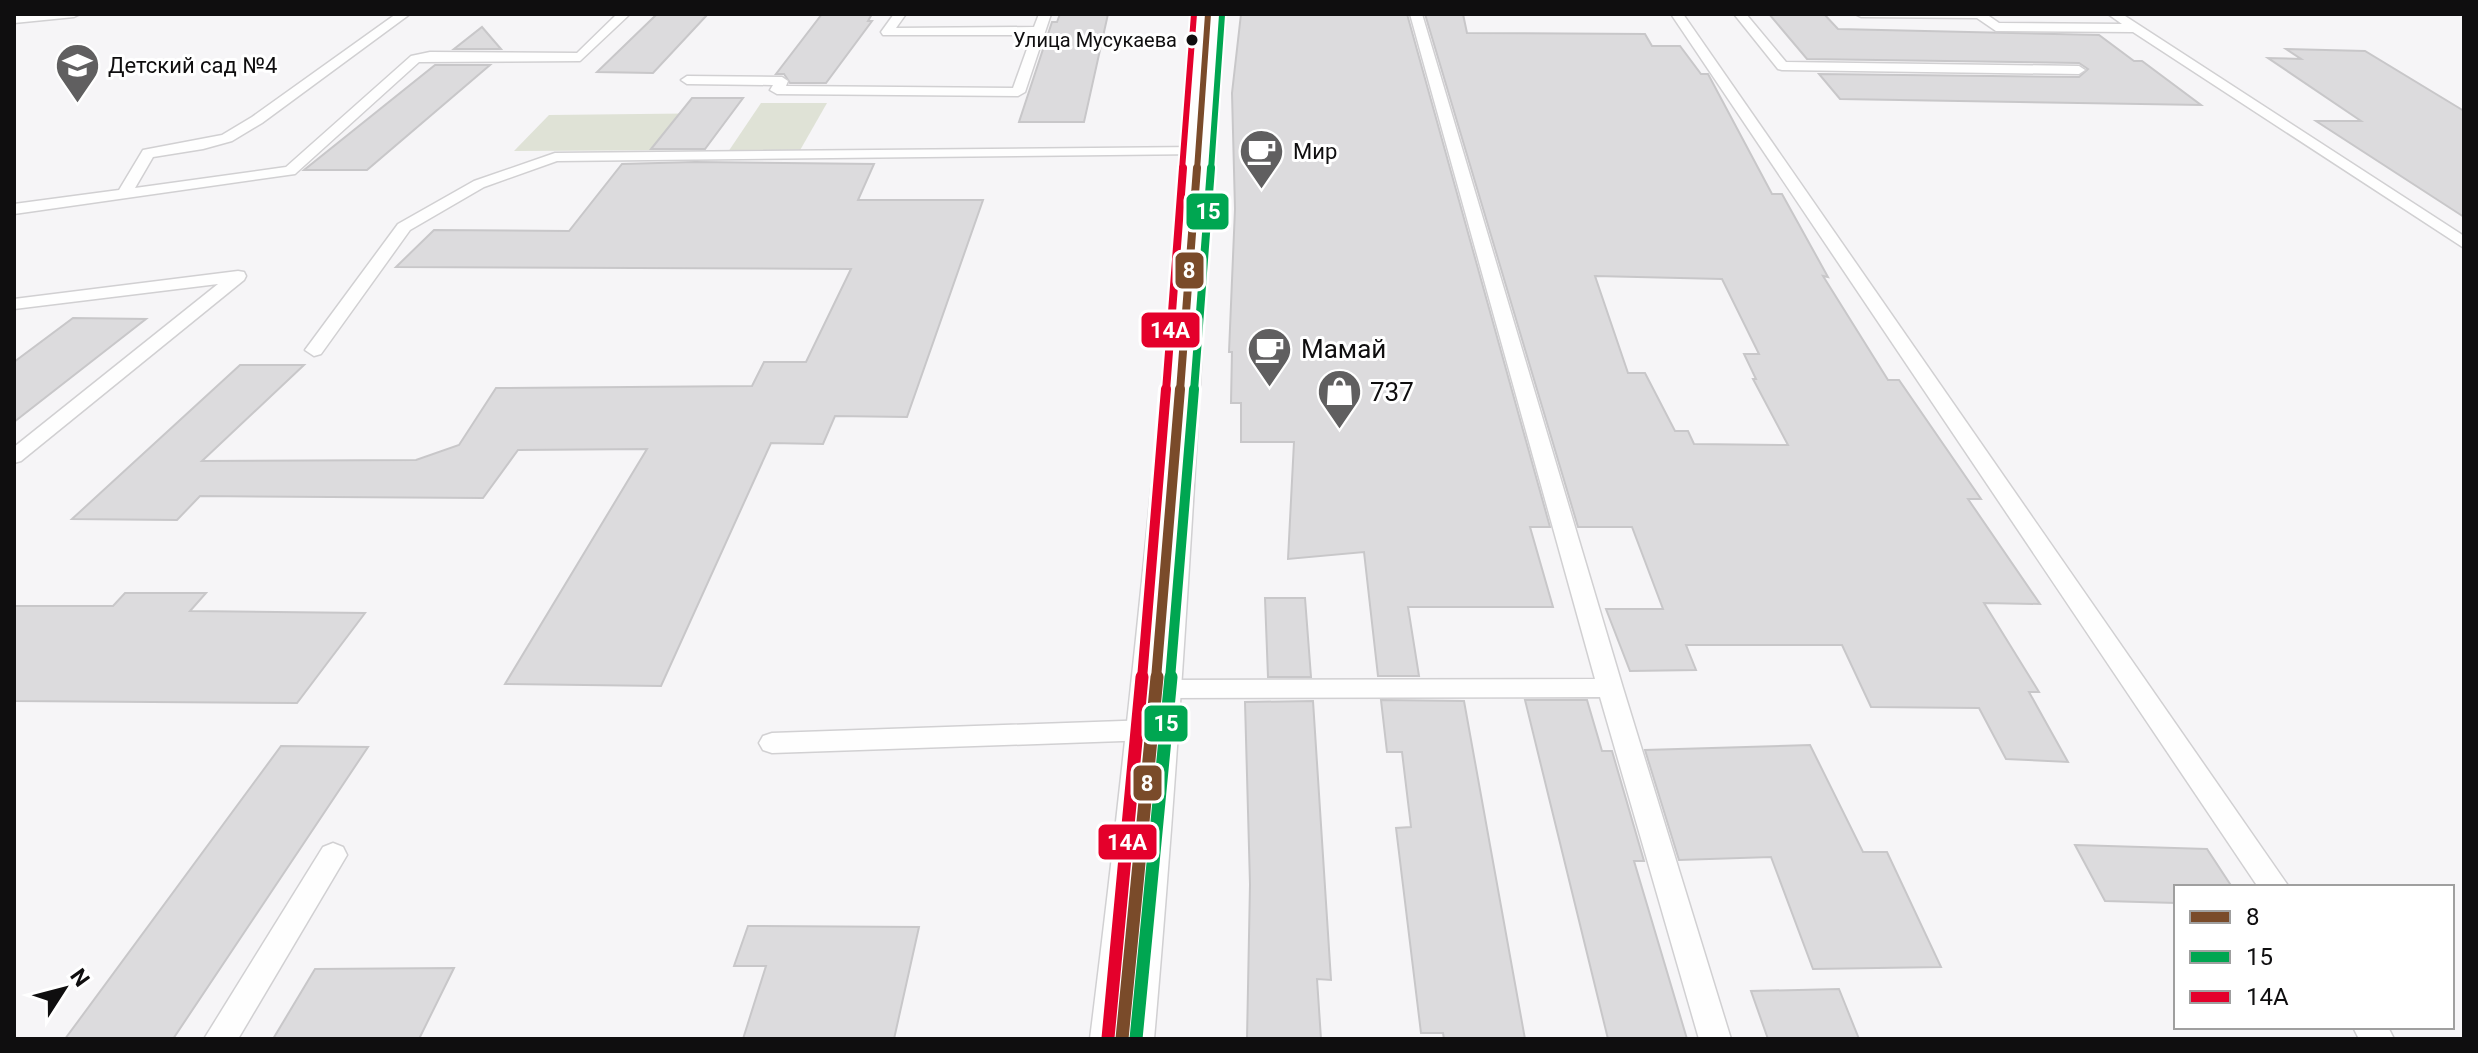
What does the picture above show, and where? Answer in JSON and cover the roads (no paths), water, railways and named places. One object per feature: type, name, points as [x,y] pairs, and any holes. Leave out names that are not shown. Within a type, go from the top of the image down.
[{"type":"street","points":[[1122,1039],[1184,347],[1208,14]]},
{"type":"lane","points":[[14,19],[74,14]]},
{"type":"lane","points":[[124,194],[148,153],[203,145],[227,138],[257,120],[404,14]]},
{"type":"lane","points":[[14,209],[290,171],[415,59],[430,56],[580,57],[624,14]]},
{"type":"lane","points":[[900,14],[887,32],[1039,31]]},
{"type":"lane","points":[[687,80],[782,81],[777,90],[1018,92],[1045,14]]},
{"type":"lane","points":[[1416,14],[1610,688],[1715,1039]]},
{"type":"lane","points":[[1677,14],[2273,885]]},
{"type":"lane","points":[[1740,14],[1782,66],[2079,70]]},
{"type":"lane","points":[[1861,14],[1980,15],[1996,27],[2135,28]]},
{"type":"lane","points":[[2114,14],[2464,243]]},
{"type":"lane","points":[[314,350],[404,227],[479,184],[555,157],[1197,151]]},
{"type":"lane","points":[[14,304],[238,276],[14,457]]},
{"type":"lane","points":[[772,743],[1152,709],[1610,688]]},
{"type":"lane","points":[[220,1039],[333,855]]},
{"type":"place","name":"Улица Мусукаева","points":[[1192,40]]},
{"type":"place","name":"Детский сад №4","points":[[77,104]]},
{"type":"place","name":"Мир","points":[[1262,190]]},
{"type":"place","name":"Мамай","points":[[1270,388]]},
{"type":"place","name":"737","points":[[1339,431]]}]
